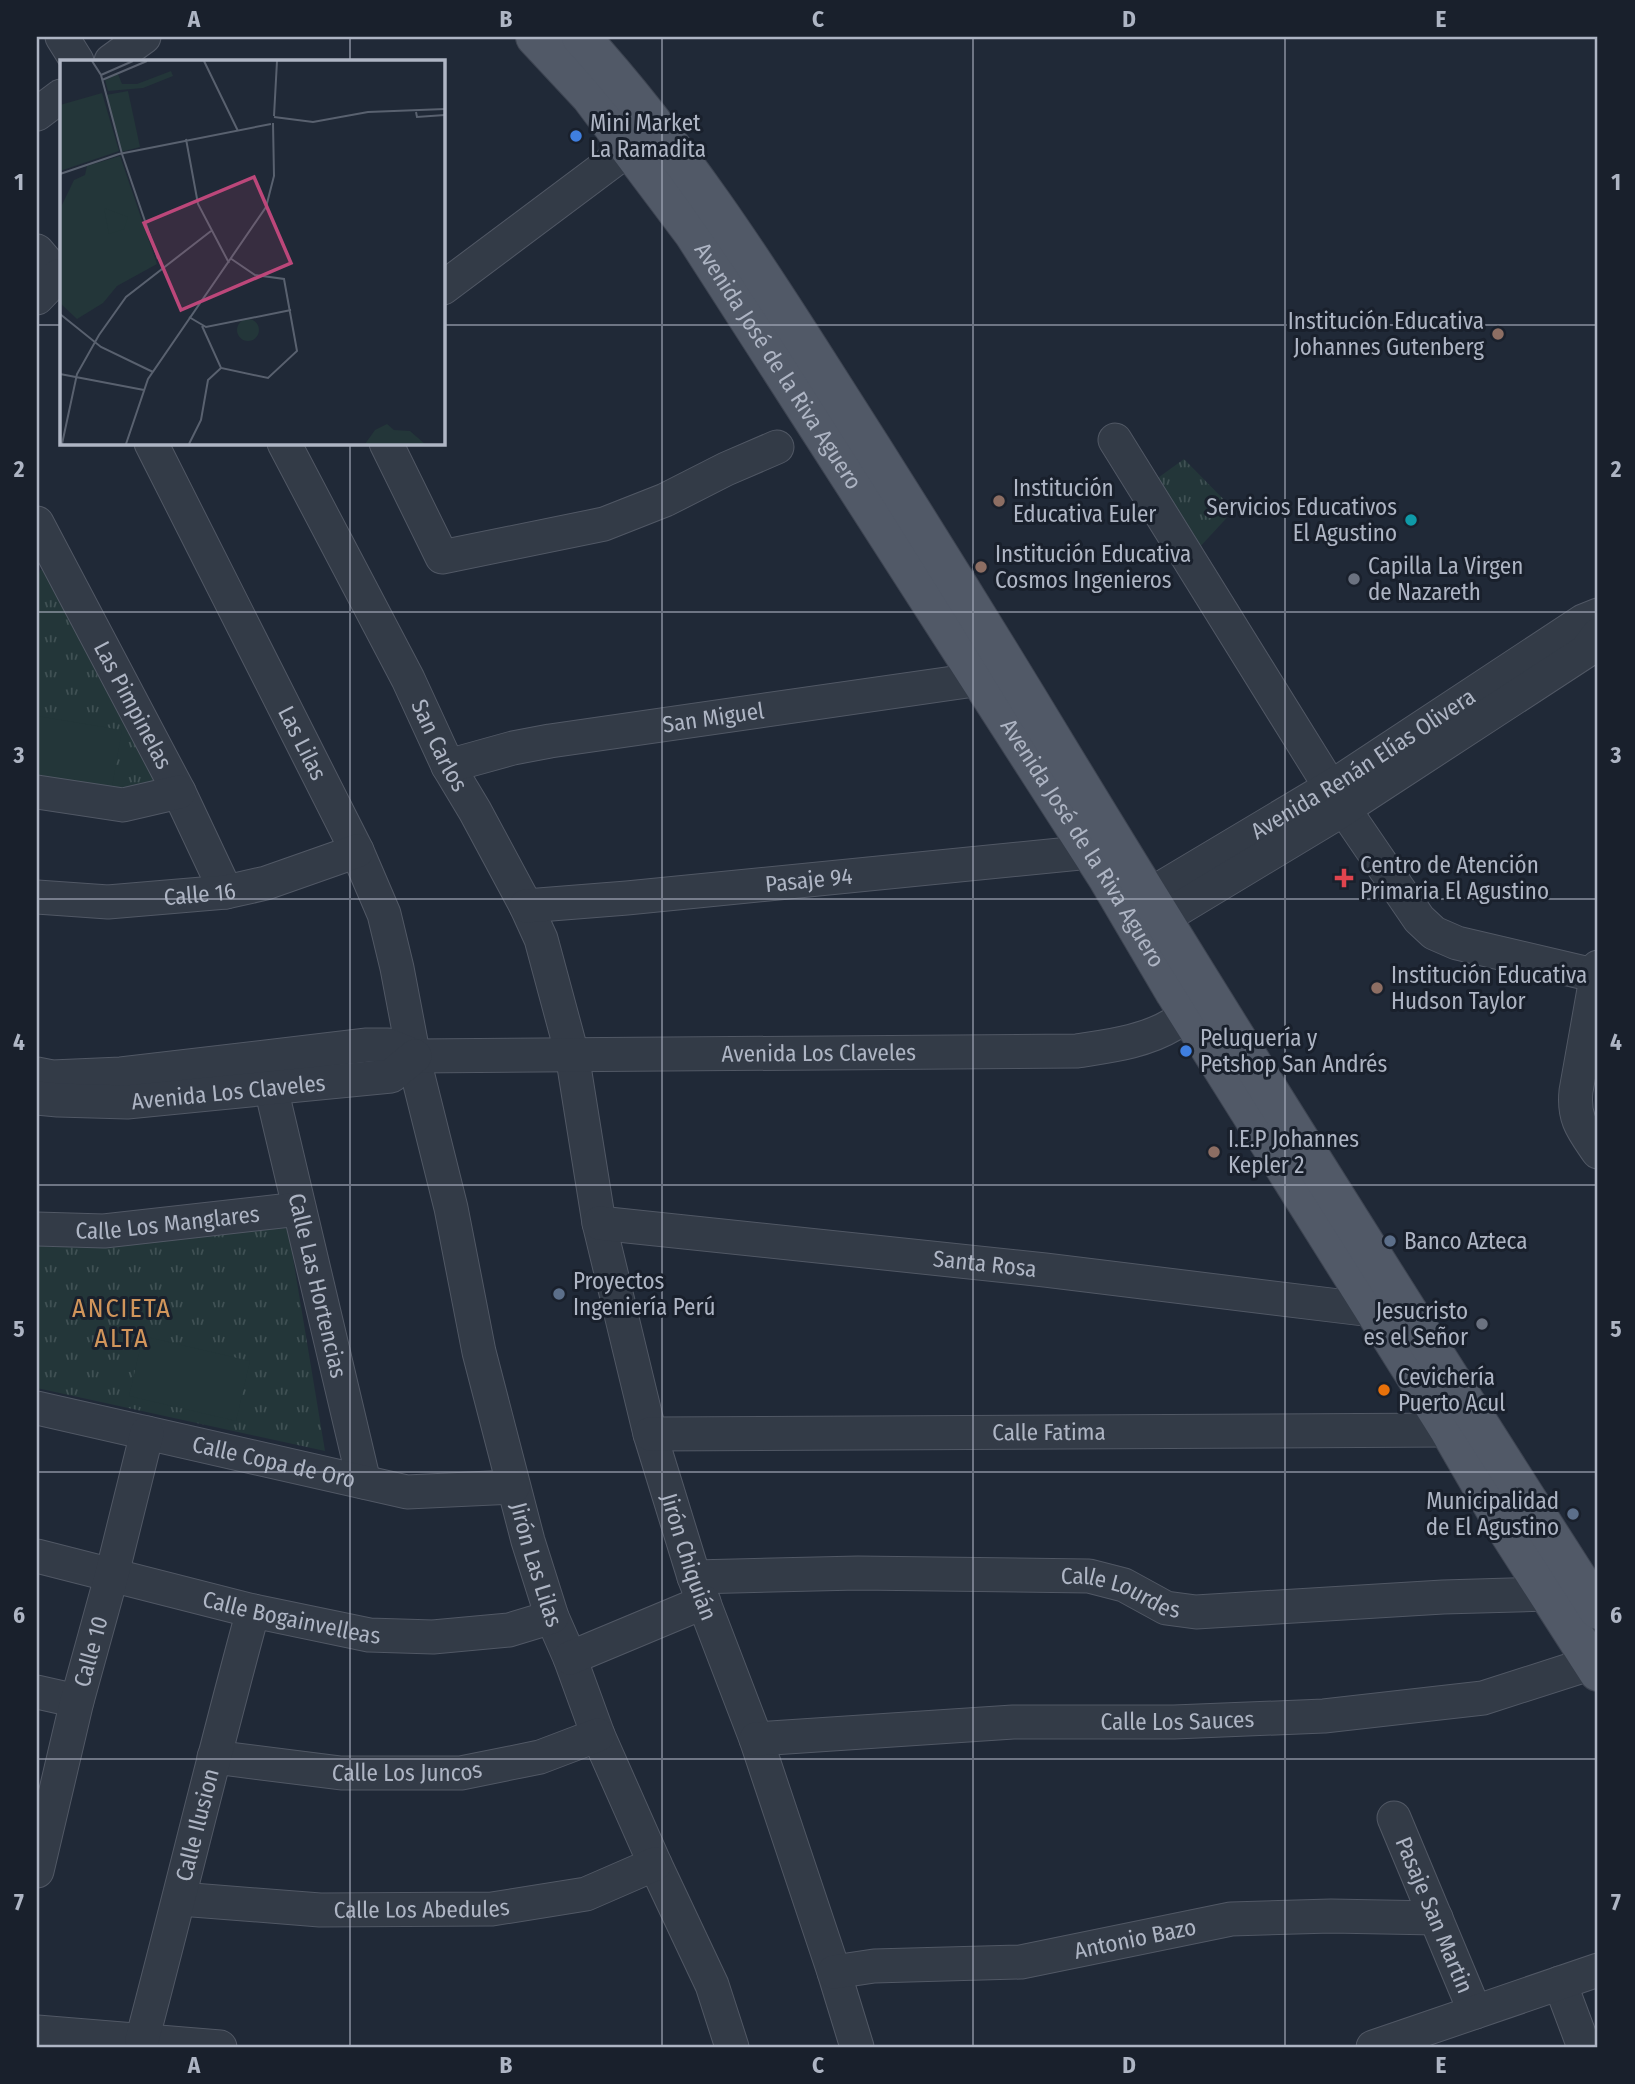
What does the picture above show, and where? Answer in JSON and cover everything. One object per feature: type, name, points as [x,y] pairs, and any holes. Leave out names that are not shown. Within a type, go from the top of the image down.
[{"type":"main road","name":"Avenida José de la Riva Aguero","points":[[535,37],[590,96],[693,233],[981,679],[1053,767],[1090,852],[1144,914]]},
{"type":"main road","name":"Avenida José de la Riva Aguero","points":[[582,37],[632,94],[727,225],[779,301],[932,541],[1053,767],[1199,1006],[1372,1310],[1449,1430],[1505,1527],[1595,1667]]},
{"type":"main road","name":"Avenida José de la Riva Aguero","points":[[1199,1006],[1391,1285],[1598,1610]]},
{"type":"street","points":[[62,37],[77,60]]},
{"type":"street","points":[[112,60],[144,37]]},
{"type":"street","points":[[37,114],[60,97]]},
{"type":"street","points":[[444,287],[630,148]]},
{"type":"street","points":[[1115,440],[1337,798],[1419,919],[1434,933],[1457,943],[1598,973],[1574,1107],[1580,1125],[1598,1152]]},
{"type":"street","name":"Las Lilas","points":[[152,444],[356,851],[384,914],[415,1056]]},
{"type":"street","name":"San Carlos","points":[[285,444],[408,679],[449,766],[526,906],[541,939],[572,1054]]},
{"type":"street","points":[[386,444],[442,557],[604,524],[665,500],[777,447]]},
{"type":"street","name":"Las Pimpinelas","points":[[39,540],[179,792],[226,892]]},
{"type":"street","name":"Avenida Renán Elías Olivera","points":[[1144,914],[1337,798],[1492,697],[1583,621],[1598,615]]},
{"type":"street","name":"Avenida Renán Elías Olivera","points":[[1492,697],[1586,651],[1598,635]]},
{"type":"street","name":"San Miguel","points":[[449,766],[550,741],[981,679]]},
{"type":"street","points":[[37,792],[122,805],[179,792]]},
{"type":"street","name":"Calle 16","points":[[37,897],[108,902],[226,892],[265,883],[356,851]]},
{"type":"street","name":"Pasaje 94","points":[[526,906],[1090,852]]},
{"type":"street","name":"Avenida Los Claveles","points":[[37,1074],[52,1077],[121,1074],[367,1045],[388,1045],[415,1056],[1077,1051],[1144,1037],[1172,1025],[1199,1006]]},
{"type":"street","name":"Jirón Chiquián","points":[[572,1054],[599,1223],[650,1434],[699,1589],[756,1740],[857,2047]]},
{"type":"street","name":"Avenida Los Claveles","points":[[37,1098],[127,1102],[391,1076],[415,1056]]},
{"type":"street","name":"Jirón Las Lilas","points":[[415,1056],[452,1208],[479,1352],[513,1487],[552,1617],[598,1735],[712,1985],[732,2047]]},
{"type":"street","name":"Calle Las Hortencias","points":[[271,1087],[364,1482]]},
{"type":"street","name":"Calle Los Manglares","points":[[37,1229],[104,1231],[299,1209]]},
{"type":"street","name":"Santa Rosa","points":[[599,1223],[1045,1270],[1372,1310]]},
{"type":"street","name":"Calle Copa de Oro","points":[[37,1408],[407,1492],[513,1487]]},
{"type":"street","name":"Calle Fatima","points":[[650,1434],[1449,1430]]},
{"type":"street","name":"Calle 10","points":[[37,1871],[77,1700],[147,1433]]},
{"type":"street","name":"Calle Bogainvelleas","points":[[37,1556],[253,1611],[369,1635],[433,1637],[509,1630],[552,1617]]},
{"type":"street","name":"Calle Lourdes","points":[[570,1658],[699,1589],[858,1573],[1089,1576],[1124,1585],[1166,1608],[1196,1612],[1443,1597],[1548,1594]]},
{"type":"street","name":"Calle Ilusion","points":[[142,2040],[253,1611]]},
{"type":"street","name":"Calle Los Sauces","points":[[756,1740],[1013,1722],[1187,1722],[1324,1716],[1483,1698],[1595,1667]]},
{"type":"street","points":[[37,1692],[77,1700]]},
{"type":"street","name":"Calle Los Juncos","points":[[214,1756],[341,1773],[461,1773],[540,1757],[598,1735]]},
{"type":"street","name":"Pasaje San Martin","points":[[1394,1818],[1475,2012]]},
{"type":"street","name":"Calle Los Abedules","points":[[180,1899],[320,1910],[492,1909],[586,1894],[655,1864]]},
{"type":"street","name":"Antonio Bazo","points":[[834,1972],[874,1966],[1021,1962],[1231,1919],[1331,1916],[1436,1918]]},
{"type":"street","points":[[1373,2047],[1439,2037],[1475,2012],[1598,1970]]},
{"type":"street","points":[[1560,1983],[1584,2047]]},
{"type":"street","points":[[37,2032],[220,2047]]},
{"type":"green space","points":[[1184,459],[1234,510],[1197,550],[1155,480]]},
{"type":"green space","points":[[48,569],[159,786],[112,792],[37,782],[37,583],[40,570]]},
{"type":"green space","points":[[37,716],[122,730],[112,787],[37,775]]},
{"type":"green space","points":[[288,1228],[325,1451],[37,1388],[37,1237],[78,1241]]},
{"type":"green space","points":[[143,1336],[250,1361],[236,1421],[129,1396]]},
{"type":"place","name":"Mini Market La Ramadita","points":[[576,136]]},
{"type":"place","name":"Institución Educativa Johannes Gutenberg","points":[[1498,334]]},
{"type":"place","name":"Institución Educativa Euler","points":[[999,501]]},
{"type":"place","name":"Servicios Educativos El Agustino","points":[[1411,520]]},
{"type":"place","name":"Institución Educativa Cosmos Ingenieros","points":[[981,567]]},
{"type":"place","name":"Capilla La Virgen de Nazareth","points":[[1354,579]]},
{"type":"place","name":"Centro de Atención Primaria El Agustino","points":[[1344,878]]},
{"type":"place","name":"Institución Educativa Hudson Taylor","points":[[1377,988]]},
{"type":"place","name":"Peluquería y Petshop San Andrés","points":[[1186,1051]]},
{"type":"place","name":"I.E.P Johannes Kepler 2","points":[[1214,1152]]},
{"type":"place","name":"Banco Azteca","points":[[1390,1241]]},
{"type":"place","name":"Proyectos Ingeniería Perú","points":[[559,1294]]},
{"type":"place","name":"Jesucristo es el Señor","points":[[1482,1324]]},
{"type":"place","name":"Cevichería Puerto Acul","points":[[1384,1390]]},
{"type":"place","name":"Municipalidad de El Agustino","points":[[1573,1514]]},
{"type":"district","name":"ANCIETA ALTA","points":[[122,1323]]}]
